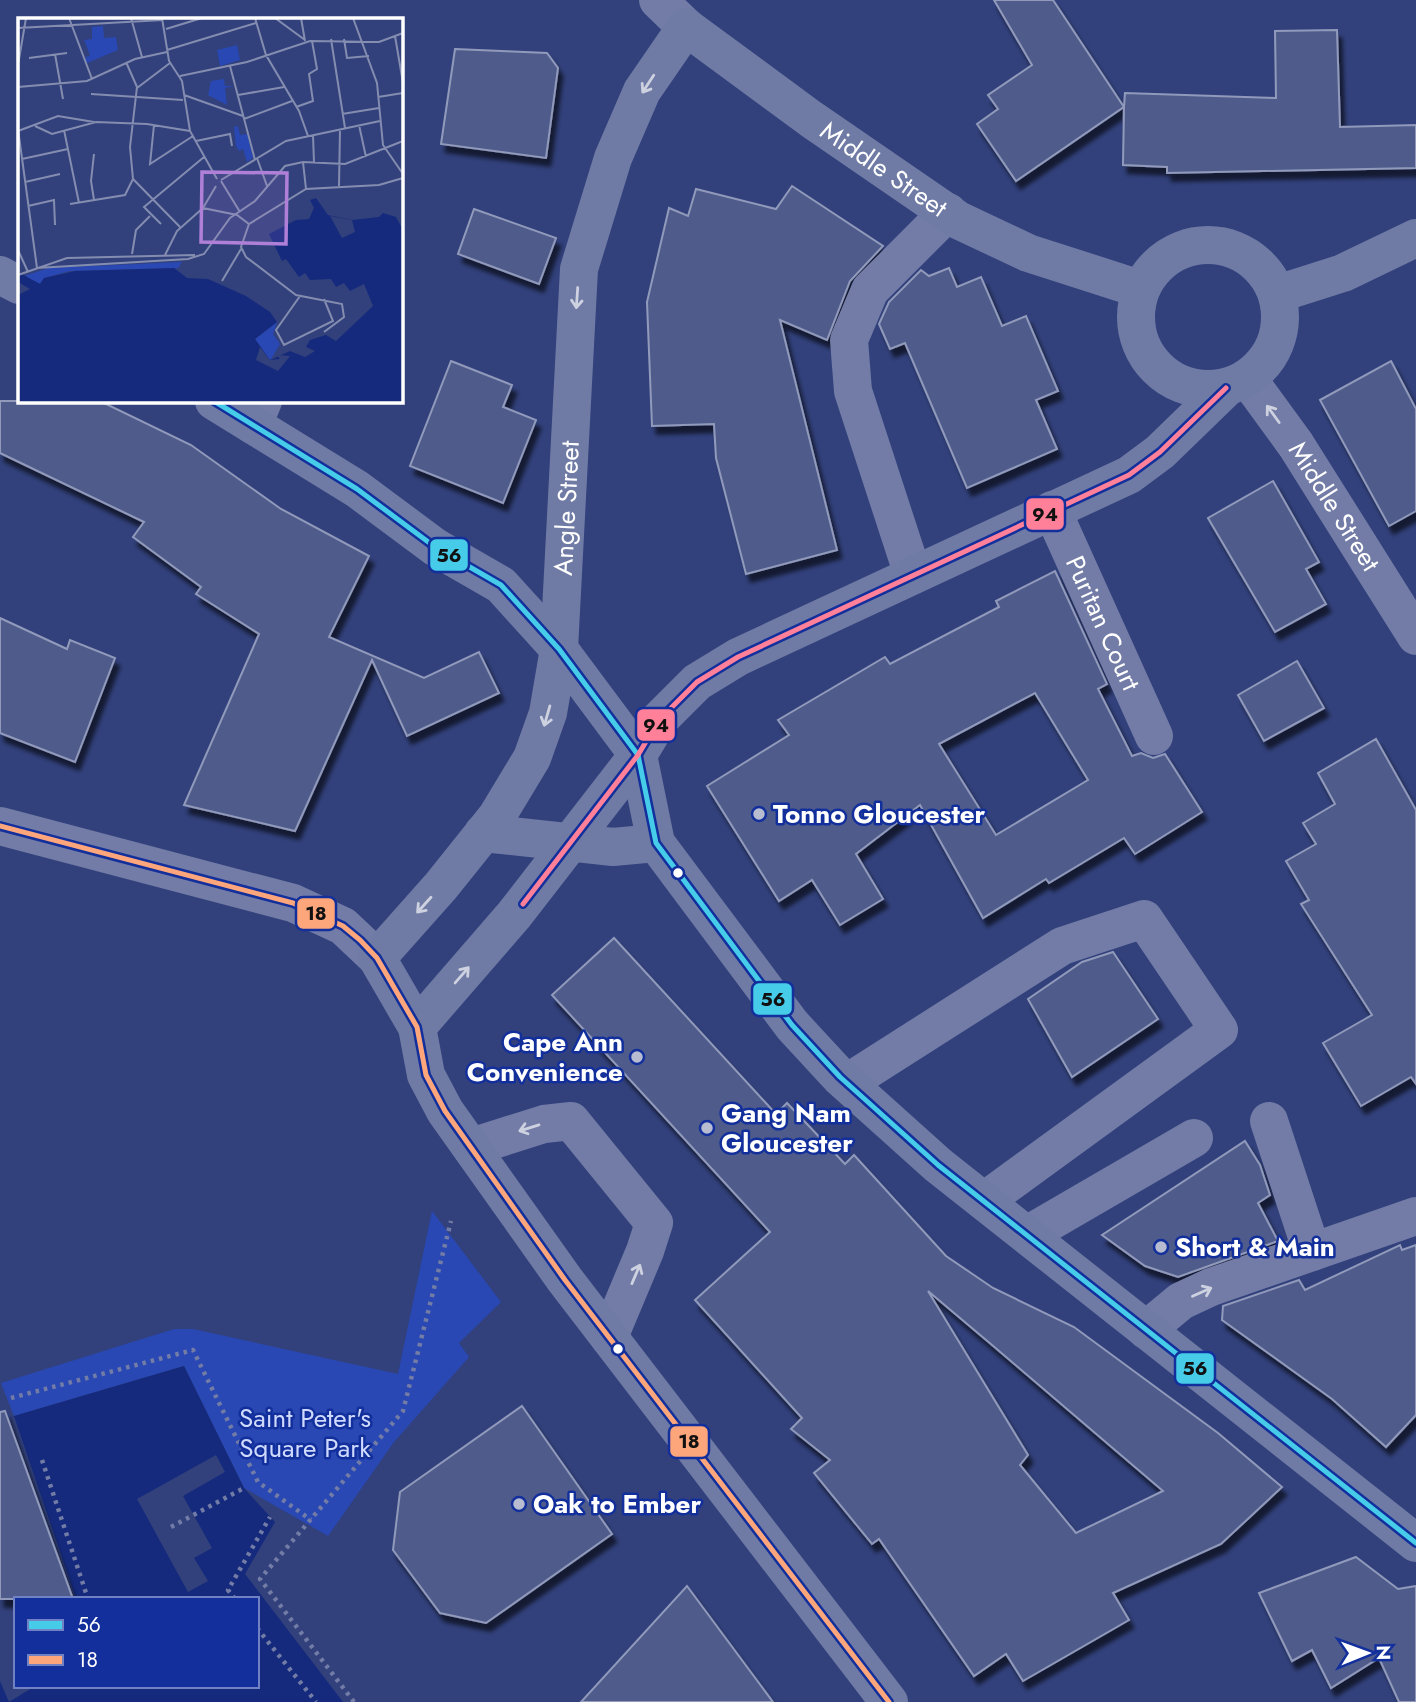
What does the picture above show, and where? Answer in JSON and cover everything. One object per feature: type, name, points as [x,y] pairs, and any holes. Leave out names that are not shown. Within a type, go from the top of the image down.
[{"type":"main road","name":"Middle Street","points":[[686,27],[811,119],[948,212],[1028,253],[1140,289]]},
{"type":"main road","name":"Angle Street","points":[[377,958],[441,886],[483,833],[532,758],[548,713],[559,649],[579,269],[610,170],[642,91],[686,27]]},
{"type":"main road","points":[[1277,294],[1343,273],[1416,238]]},
{"type":"main road","points":[[417,1027],[514,915],[638,755],[659,720],[697,682],[738,657],[1129,475],[1160,453],[1237,383],[1265,362],[1277,341],[1281,317],[1277,294],[1267,274],[1251,258],[1232,247],[1210,243],[1188,246],[1168,256],[1152,270],[1140,289],[1135,311],[1138,334],[1147,356],[1161,373],[1181,385],[1203,390],[1237,383]]},
{"type":"main road","points":[[0,275],[18,284]]},
{"type":"main road","points":[[218,402],[258,413],[435,547],[500,585],[559,649],[638,755],[656,843],[792,1025],[847,1083],[938,1165],[1416,1543]]},
{"type":"main road","points":[[483,833],[613,847],[656,843]]},
{"type":"main road","points":[[377,958],[417,1027],[426,1075],[445,1111],[609,1337],[889,1702]]},
{"type":"street","name":"Middle Street","points":[[658,0],[686,27]]},
{"type":"street","points":[[913,575],[853,391],[849,340],[870,290],[948,212]]},
{"type":"street","name":"Middle Street","points":[[1237,383],[1296,445],[1416,636]]},
{"type":"street","name":"Puritan Court","points":[[1052,510],[1154,736]]},
{"type":"street","points":[[0,826],[293,903],[343,926],[377,958]]},
{"type":"street","points":[[847,1083],[1062,946],[1144,919],[1219,1030],[984,1201]]},
{"type":"street","points":[[471,1147],[544,1124],[571,1121],[654,1223],[609,1337]]},
{"type":"street","points":[[1269,1121],[1312,1252]]},
{"type":"street","points":[[1027,1235],[1194,1138]]},
{"type":"street","points":[[1146,1330],[1181,1301],[1416,1216]]},
{"type":"path","points":[[354,1702],[260,1579],[403,1411],[451,1221]]},
{"type":"path","points":[[11,1398],[193,1350],[258,1482],[311,1520]]},
{"type":"path","points":[[42,1460],[87,1597]]},
{"type":"path","points":[[170,1527],[244,1488]]},
{"type":"path","points":[[233,1597],[228,1590],[270,1517]]},
{"type":"path","points":[[259,1631],[316,1702]]},
{"type":"green space","name":"Saint Peter's Square Park","points":[[432,1211],[501,1302],[459,1343],[469,1357],[394,1442],[328,1536],[244,1488],[184,1366],[14,1416],[1,1383],[174,1329],[193,1329],[398,1374]]},
{"type":"shaded area","points":[[184,1366],[244,1488],[275,1522],[245,1574],[343,1702],[0,1702],[0,1426],[14,1416]]},
{"type":"pier","points":[[14,1416],[75,1597],[14,1597],[14,1688],[32,1688],[9,1702],[0,1681],[0,1426]]},
{"type":"pier","points":[[216,1455],[225,1472],[183,1496],[212,1548],[194,1558],[208,1581],[188,1592],[137,1499]]},
{"type":"building","points":[[994,0],[1053,0],[1124,107],[1016,181],[977,124],[998,109],[988,95],[1032,65]]},
{"type":"building","points":[[1337,30],[1340,127],[1416,125],[1416,168],[1167,173],[1167,167],[1123,165],[1125,93],[1276,98],[1275,31]]},
{"type":"building","points":[[455,49],[547,53],[558,68],[546,158],[441,144]]},
{"type":"building","points":[[792,186],[883,246],[850,281],[827,340],[780,320],[837,550],[746,574],[716,458],[714,424],[652,426],[647,302],[669,208],[688,216],[696,189],[776,209]]},
{"type":"building","points":[[474,209],[556,238],[539,284],[458,254]]},
{"type":"building","points":[[949,268],[957,287],[981,277],[1002,326],[1026,316],[1058,391],[1036,400],[1057,449],[967,488],[905,343],[890,349],[879,324],[889,302],[921,270],[929,276]]},
{"type":"building","points":[[451,361],[512,385],[503,407],[536,420],[503,503],[410,466]]},
{"type":"building","points":[[1391,361],[1416,409],[1416,511],[1389,526],[1320,400]]},
{"type":"building","points":[[0,401],[102,402],[191,445],[281,509],[369,556],[329,637],[424,678],[479,652],[499,693],[407,736],[372,660],[295,831],[184,805],[259,634],[196,594],[201,587],[133,537],[144,522],[0,453]]},
{"type":"building","points":[[1273,481],[1319,562],[1306,569],[1326,604],[1275,632],[1208,518]]},
{"type":"building","points":[[1055,571],[1107,684],[1098,689],[1132,756],[1141,753],[1153,758],[1165,754],[1202,812],[1135,854],[1124,838],[1049,883],[1046,879],[983,918],[920,805],[856,854],[883,899],[840,925],[812,880],[779,901],[707,786],[789,735],[778,720],[885,657],[890,664],[999,607],[996,601]],"holes":[[[1035,693],[1088,780],[996,835],[939,744]]]},
{"type":"building","points":[[0,618],[67,649],[70,640],[115,658],[75,762],[0,733]]},
{"type":"building","points":[[1297,661],[1324,708],[1264,741],[1238,695]]},
{"type":"building","points":[[1376,739],[1416,810],[1416,1084],[1411,1077],[1361,1106],[1323,1043],[1372,1015],[1301,904],[1309,900],[1286,861],[1316,844],[1303,823],[1335,804],[1318,773]]},
{"type":"building","points":[[614,938],[776,1114],[787,1103],[845,1164],[854,1155],[946,1256],[993,1288],[1074,1327],[1218,1433],[1282,1487],[1221,1544],[1113,1593],[1129,1620],[1023,1681],[1006,1654],[974,1676],[879,1539],[872,1544],[814,1473],[830,1460],[791,1429],[802,1418],[695,1300],[770,1232],[552,995]],"holes":[[[928,1291],[1163,1491],[1076,1533],[1020,1465],[1028,1455]]]},
{"type":"building","points":[[1113,952],[1158,1019],[1072,1077],[1028,999],[1082,962]]},
{"type":"building","points":[[1245,1141],[1260,1165],[1270,1195],[1258,1203],[1278,1241],[1178,1277],[1145,1266],[1102,1235]]},
{"type":"building","points":[[1400,1245],[1402,1250],[1416,1245],[1416,1415],[1386,1447],[1332,1399],[1222,1320],[1223,1306],[1299,1280],[1305,1290]]},
{"type":"building","points":[[522,1406],[612,1534],[486,1623],[440,1613],[393,1550],[400,1492]]},
{"type":"building","points":[[5,1411],[72,1597],[0,1599],[0,1412]]},
{"type":"building","points":[[1356,1557],[1398,1589],[1416,1586],[1416,1702],[1399,1702],[1379,1658],[1331,1688],[1312,1650],[1292,1661],[1259,1593]]},
{"type":"building","points":[[687,1586],[773,1702],[581,1702]]},
{"type":"transit line","name":"94","points":[[523,904],[638,755],[659,720],[697,682],[738,657],[1129,475],[1160,452],[1226,388]]},
{"type":"transit line","name":"56","points":[[216,402],[357,489],[435,547],[501,585],[559,649],[638,755],[656,843],[792,1025],[840,1077],[938,1165],[1416,1543]]},
{"type":"transit line","name":"18","points":[[0,826],[293,903],[343,926],[360,940],[377,958],[417,1027],[426,1075],[445,1111],[565,1280],[889,1702]]},
{"type":"place","name":"Tonno Gloucester","points":[[759,814]]},
{"type":"place","name":"Cape Ann Convenience","points":[[637,1057]]},
{"type":"place","name":"Gang Nam Gloucester","points":[[707,1128]]},
{"type":"place","name":"Short & Main","points":[[1161,1247]]},
{"type":"place","name":"Oak to Ember","points":[[519,1504]]}]
